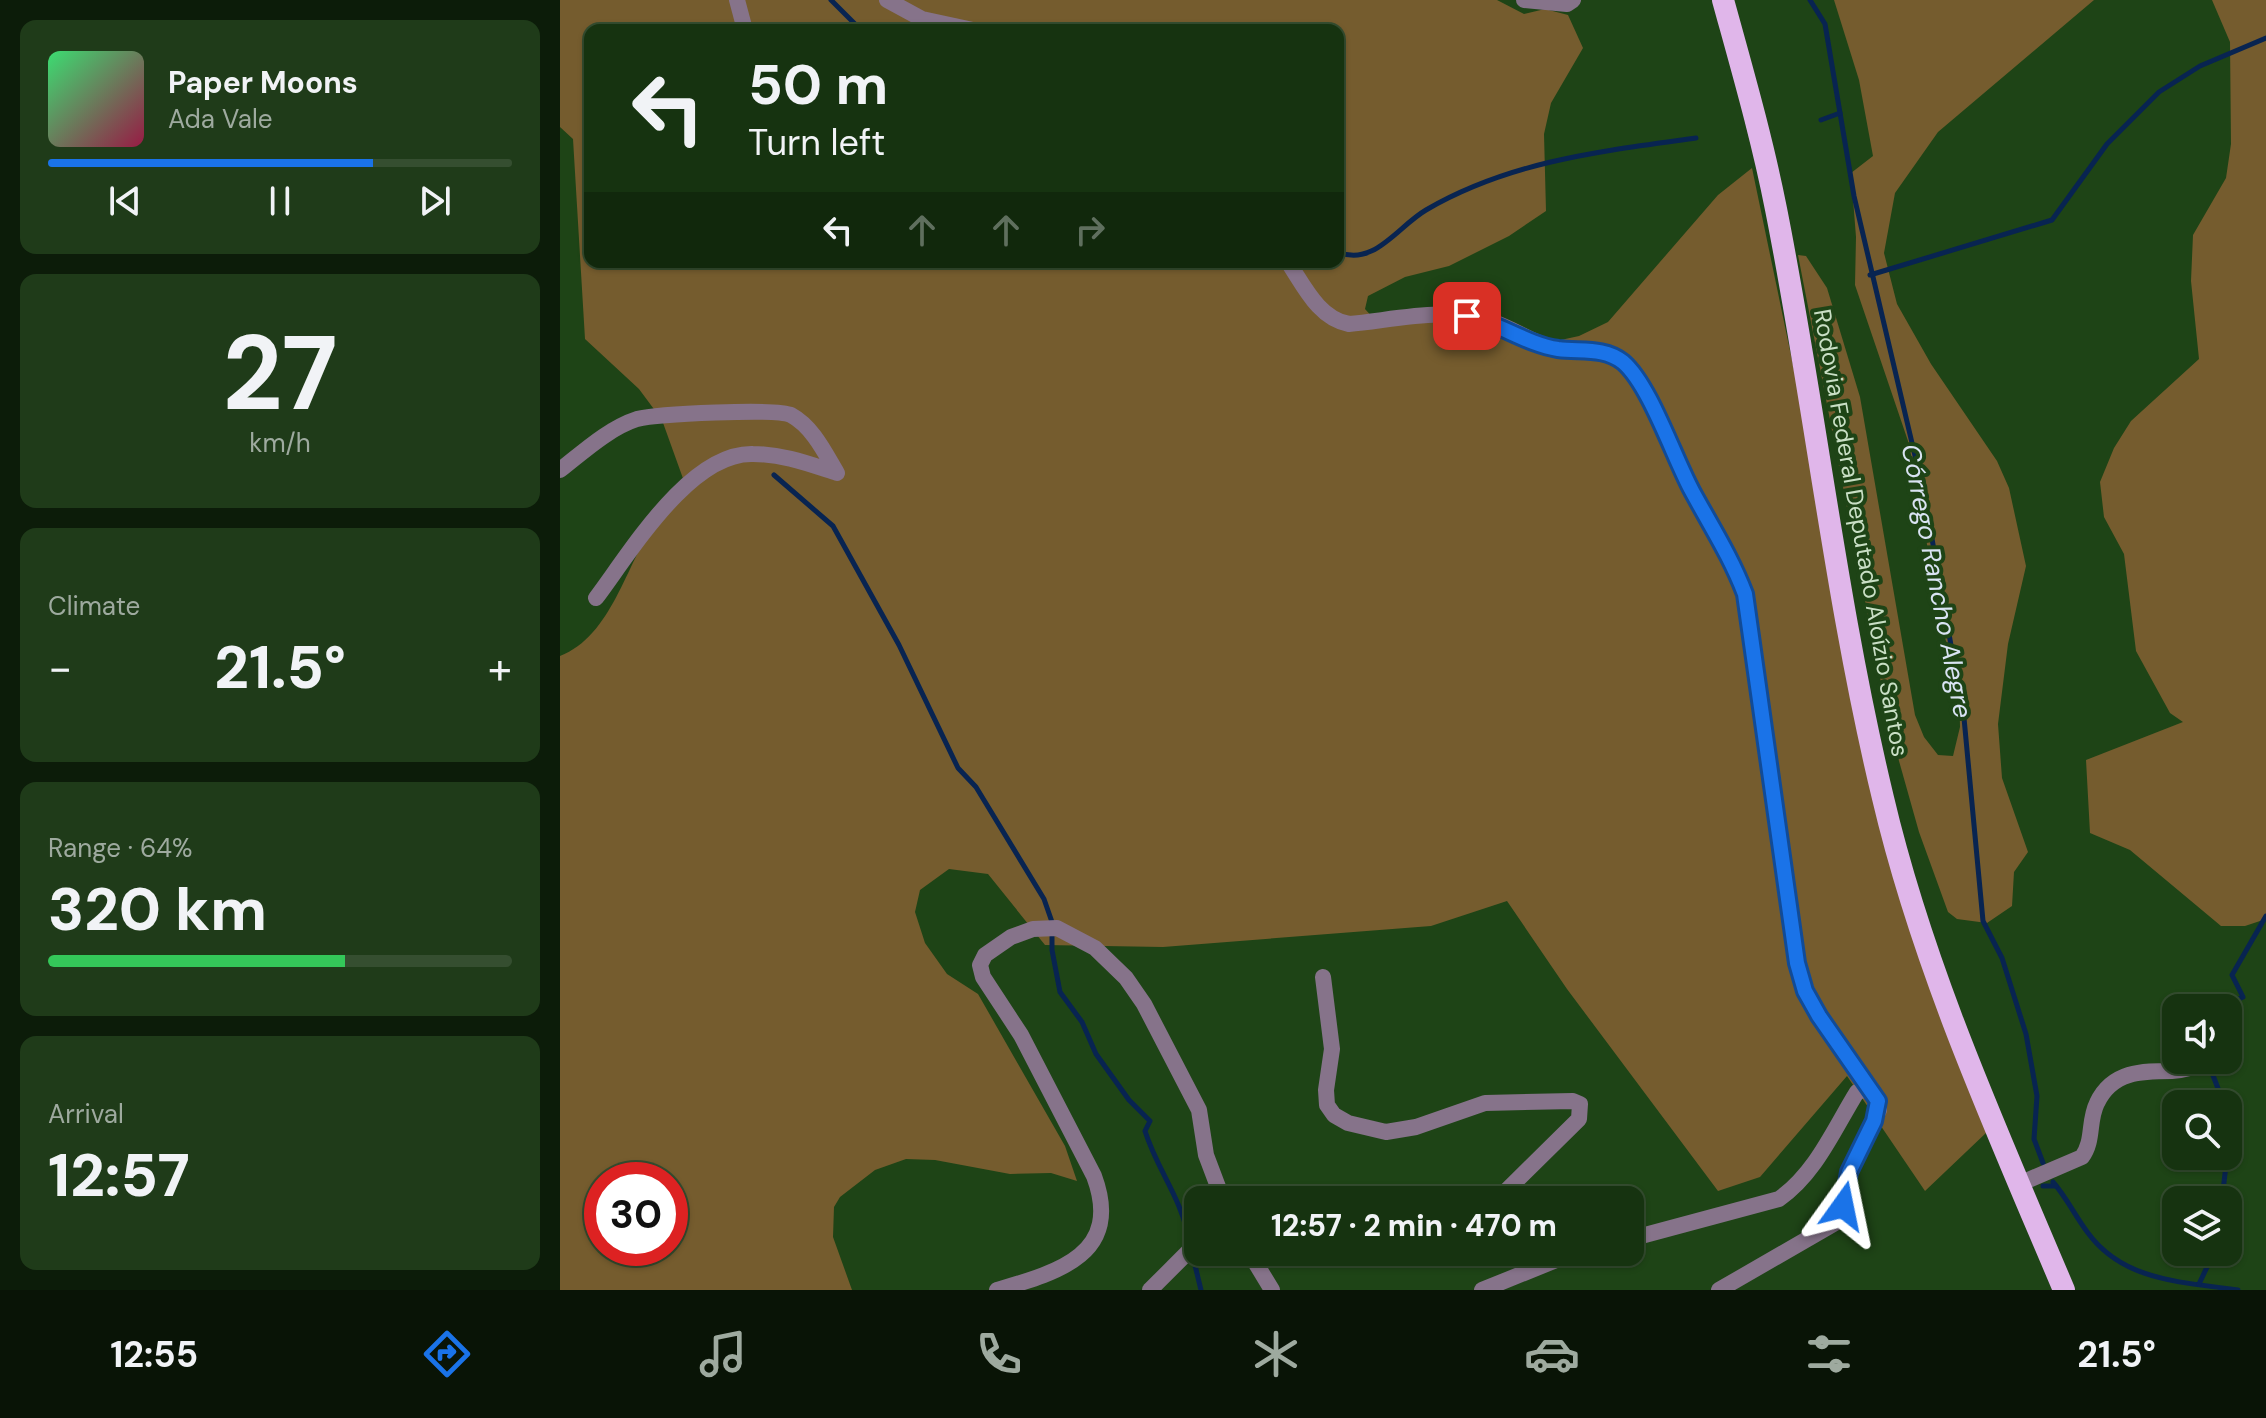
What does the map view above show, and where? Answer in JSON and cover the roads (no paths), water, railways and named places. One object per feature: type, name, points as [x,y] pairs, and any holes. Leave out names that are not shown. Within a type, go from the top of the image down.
[{"type":"highway","name":"Rodovia Federal Deputado Aloízio Santos","points":[[1723,0],[1776,207],[1816,433],[1844,617],[1883,800],[1919,925],[1966,1055],[2064,1290]]},
{"type":"street","points":[[737,0],[743,24]]},
{"type":"street","points":[[887,0],[922,19],[944,24]]},
{"type":"street","points":[[1524,0],[1567,4],[1573,0]]},
{"type":"street","points":[[1292,268],[1323,312],[1334,321],[1349,324],[1467,316],[1494,322],[1531,341],[1557,349],[1600,351],[1623,362],[1639,382],[1691,490],[1732,559],[1745,594],[1797,963],[1805,991],[1819,1016],[1871,1088],[1879,1110],[1849,1172],[1843,1206],[1835,1223],[1719,1290]]},
{"type":"street","points":[[560,470],[604,436],[637,419],[712,413],[790,414],[813,433],[837,473],[788,457],[749,453],[702,470],[670,499],[596,598]]},
{"type":"street","points":[[997,1290],[1038,1278],[1074,1259],[1098,1238],[1103,1220],[1103,1199],[1094,1176],[1021,1035],[983,977],[980,965],[985,955],[1011,937],[1033,929],[1057,928],[1095,948],[1126,978],[1144,1004],[1193,1098],[1202,1125],[1206,1155],[1218,1186]]},
{"type":"street","points":[[1323,977],[1332,1049],[1327,1105],[1334,1115],[1348,1123],[1386,1132],[1416,1127],[1485,1103],[1573,1101],[1580,1104],[1579,1119],[1512,1186]]},
{"type":"street","points":[[2019,1184],[2082,1157],[2087,1150],[2097,1103],[2120,1078],[2135,1071],[2162,1070]]},
{"type":"street","points":[[1644,1236],[1779,1199],[1795,1188],[1833,1135],[1857,1092],[1871,1088]]},
{"type":"street","points":[[1644,1233],[1652,1235]]},
{"type":"street","points":[[1150,1290],[1184,1256]]},
{"type":"street","points":[[1257,1266],[1272,1290]]},
{"type":"street","points":[[1482,1290],[1541,1266]]},
{"type":"waterway","points":[[831,0],[855,24]]},
{"type":"waterway","name":"Córrego Rancho Alegre","points":[[1810,0],[1825,24],[1854,196],[1924,494],[1964,718],[1983,921],[2002,958],[2026,1034],[2037,1096],[2034,1139],[2043,1163]]},
{"type":"waterway","points":[[1870,275],[2052,220],[2107,144],[2159,92],[2200,66],[2266,38]]},
{"type":"waterway","points":[[1821,120],[1840,113]]},
{"type":"waterway","points":[[1344,253],[1363,254],[1374,250],[1426,210],[1490,180],[1557,160],[1696,138]]},
{"type":"waterway","points":[[774,475],[833,526],[899,645],[958,768],[976,787],[1044,899],[1052,922],[1052,950],[1060,992],[1082,1022],[1096,1054],[1129,1100],[1150,1121],[1145,1131],[1184,1220]]},
{"type":"waterway","points":[[2242,994],[2232,975],[2266,916]]},
{"type":"waterway","points":[[2212,1074],[2219,1090]]},
{"type":"waterway","points":[[2224,1186],[2225,1170]]},
{"type":"waterway","name":"Córrego Rancho Alegre","points":[[2053,1182],[2088,1233],[2119,1261],[2156,1277],[2238,1290]]},
{"type":"waterway","points":[[2043,1186],[2056,1186]]},
{"type":"waterway","points":[[1195,1266],[1201,1290]]},
{"type":"waterway","points":[[2199,1284],[2208,1266]]}]
